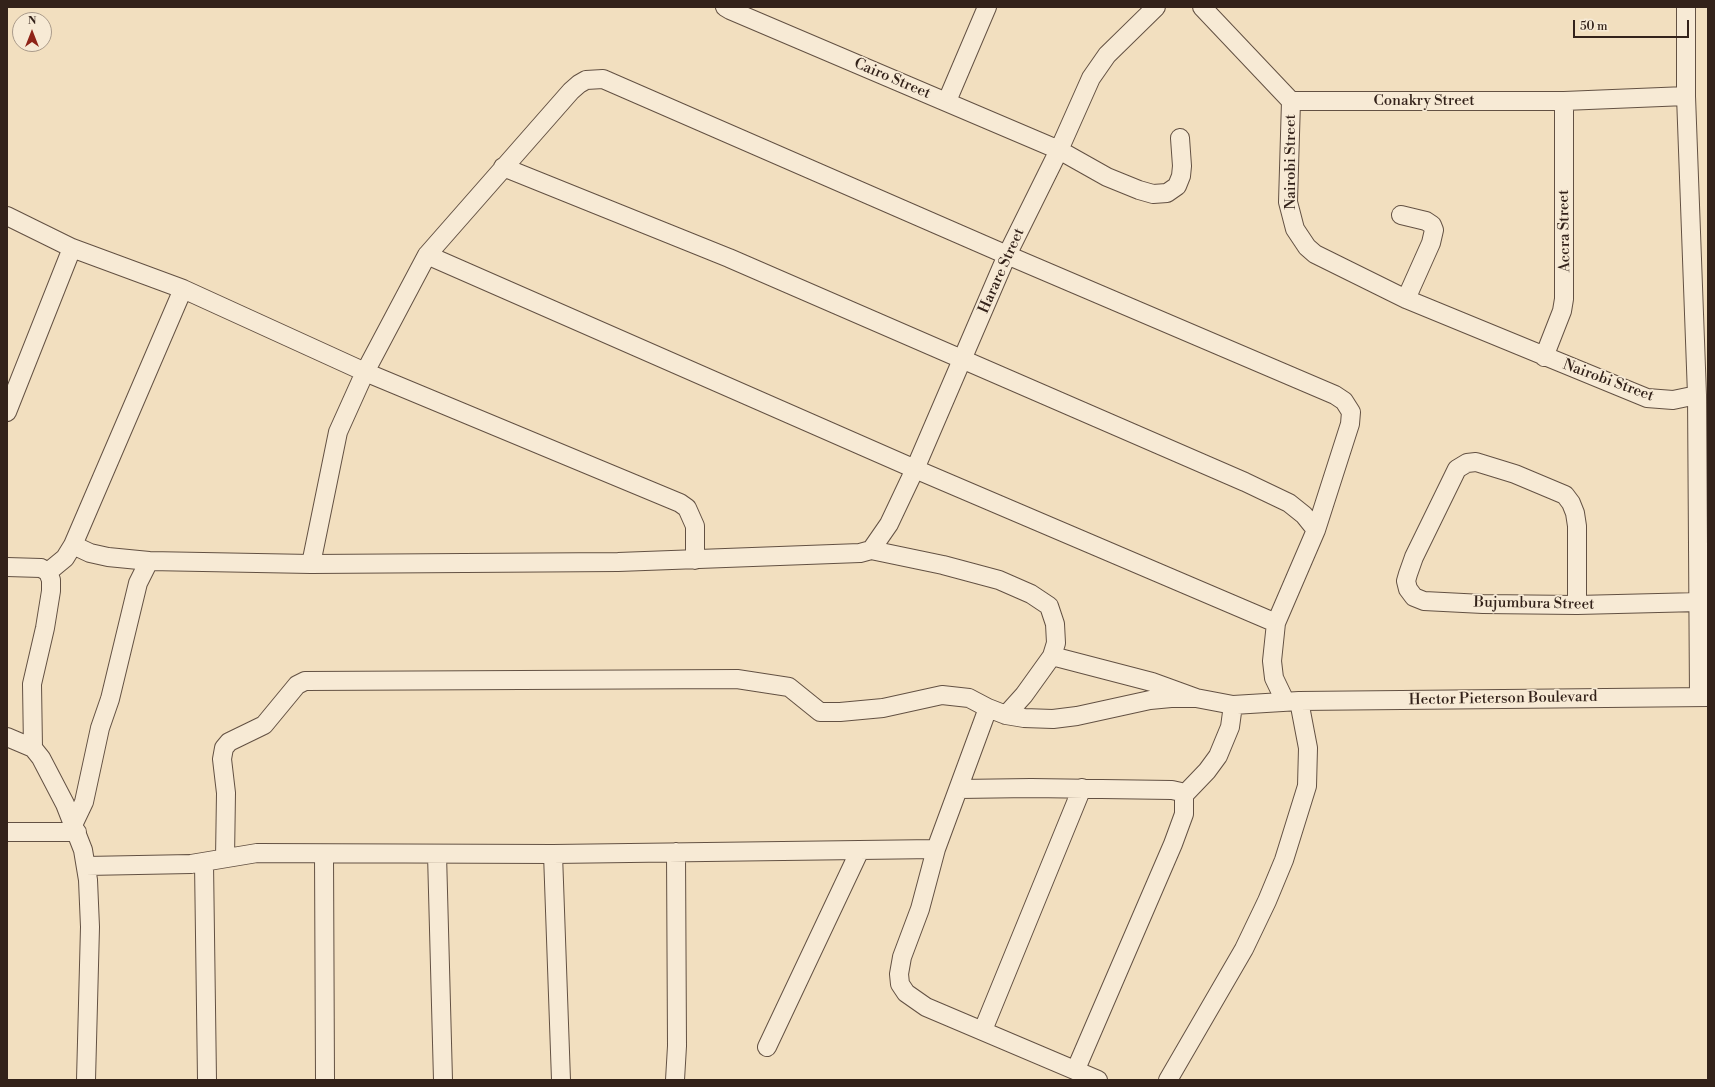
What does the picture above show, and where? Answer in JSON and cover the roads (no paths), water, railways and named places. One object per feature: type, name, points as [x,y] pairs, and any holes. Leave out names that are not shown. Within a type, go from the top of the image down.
[{"type":"street","name":"Cairo Street","points":[[725,7],[737,14],[947,101],[1059,150],[1094,170],[1134,188],[1154,194],[1167,193],[1177,186],[1181,176],[1180,138]]},
{"type":"street","points":[[947,101],[987,7]]},
{"type":"street","name":"Harare Street","points":[[872,550],[889,524],[915,469],[1007,255],[1059,150],[1091,78],[1108,55],[1156,7]]},
{"type":"street","points":[[1202,7],[1291,101]]},
{"type":"street","points":[[1686,7],[1686,96],[1697,395],[1700,602],[1704,697]]},
{"type":"street","points":[[311,564],[338,432],[365,372],[427,255],[503,167],[579,84],[594,79],[603,79],[1007,255],[1328,392],[1344,401],[1351,412],[1352,419],[1316,530],[1276,623],[1272,661],[1274,678],[1292,701],[1308,748],[1307,786],[1284,860],[1267,901],[1244,949],[1168,1080]]},
{"type":"street","name":"Conakry Street","points":[[1291,101],[1564,101],[1686,96]]},
{"type":"street","name":"Nairobi Street","points":[[1291,101],[1288,202],[1291,216],[1300,240],[1315,254],[1406,299],[1544,357],[1647,398],[1673,400],[1697,395]]},
{"type":"street","name":"Accra Street","points":[[1544,357],[1564,299],[1564,101]]},
{"type":"street","points":[[503,167],[729,258],[1271,494],[1289,503],[1304,515],[1316,530]]},
{"type":"street","points":[[1401,215],[1426,221],[1432,225],[1434,230],[1431,243],[1406,299]]},
{"type":"street","points":[[7,216],[72,248],[183,289],[365,372],[680,503],[688,508],[695,526],[695,560]]},
{"type":"street","points":[[7,412],[72,248]]},
{"type":"street","points":[[427,255],[915,469],[1276,623]]},
{"type":"street","points":[[48,572],[65,558],[73,545],[183,289]]},
{"type":"street","name":"Bujumbura Street","points":[[1577,605],[1577,526],[1575,513],[1571,503],[1565,495],[1515,474],[1476,462],[1467,463],[1456,468],[1414,557],[1406,581],[1408,590],[1414,597],[1424,601],[1577,605],[1700,602]]},
{"type":"street","points":[[73,545],[90,553],[108,557],[149,561],[311,564],[618,562],[860,553],[872,550],[943,565],[999,580],[1030,594],[1050,606],[1055,624],[1056,643],[1052,656],[1024,695],[1006,715]]},
{"type":"street","points":[[76,827],[83,808],[100,728],[110,699],[138,583],[149,561]]},
{"type":"street","points":[[7,567],[41,568],[48,572],[51,580],[51,591],[44,637],[32,684],[33,748]]},
{"type":"street","points":[[1052,656],[1152,682],[1196,698]]},
{"type":"street","points":[[225,858],[226,793],[222,759],[224,748],[229,742],[264,725],[297,685],[305,682],[737,679],[789,687],[820,712],[840,712],[883,708],[942,695],[969,698],[1006,715],[1024,718],[1053,719],[1077,716],[1150,700],[1196,698]]},
{"type":"street","name":"Hector Pieterson Boulevard","points":[[1196,698],[1233,705],[1292,701],[1704,697]]},
{"type":"street","points":[[1184,796],[1207,771],[1218,756],[1230,727],[1233,705]]},
{"type":"street","points":[[988,708],[936,849],[920,909],[902,957],[898,974],[900,984],[906,993],[914,1000],[1076,1069],[1098,1080]]},
{"type":"street","points":[[7,737],[33,748],[46,766],[76,827],[86,866],[90,927],[86,1080]]},
{"type":"street","points":[[983,1030],[1082,788]]},
{"type":"street","points":[[959,789],[1082,788],[1172,790],[1181,792],[1184,796],[1184,814],[1173,844],[1076,1069]]},
{"type":"street","points":[[7,832],[76,827]]},
{"type":"street","points":[[86,866],[180,865],[204,863],[252,853],[553,854],[936,849]]},
{"type":"street","points":[[767,1047],[860,850]]},
{"type":"street","points":[[675,1080],[677,1046],[676,852]]},
{"type":"street","points":[[324,854],[325,1080]]},
{"type":"street","points":[[437,854],[442,1080]]},
{"type":"street","points":[[553,854],[561,1080]]},
{"type":"street","points":[[204,863],[207,1080]]}]
